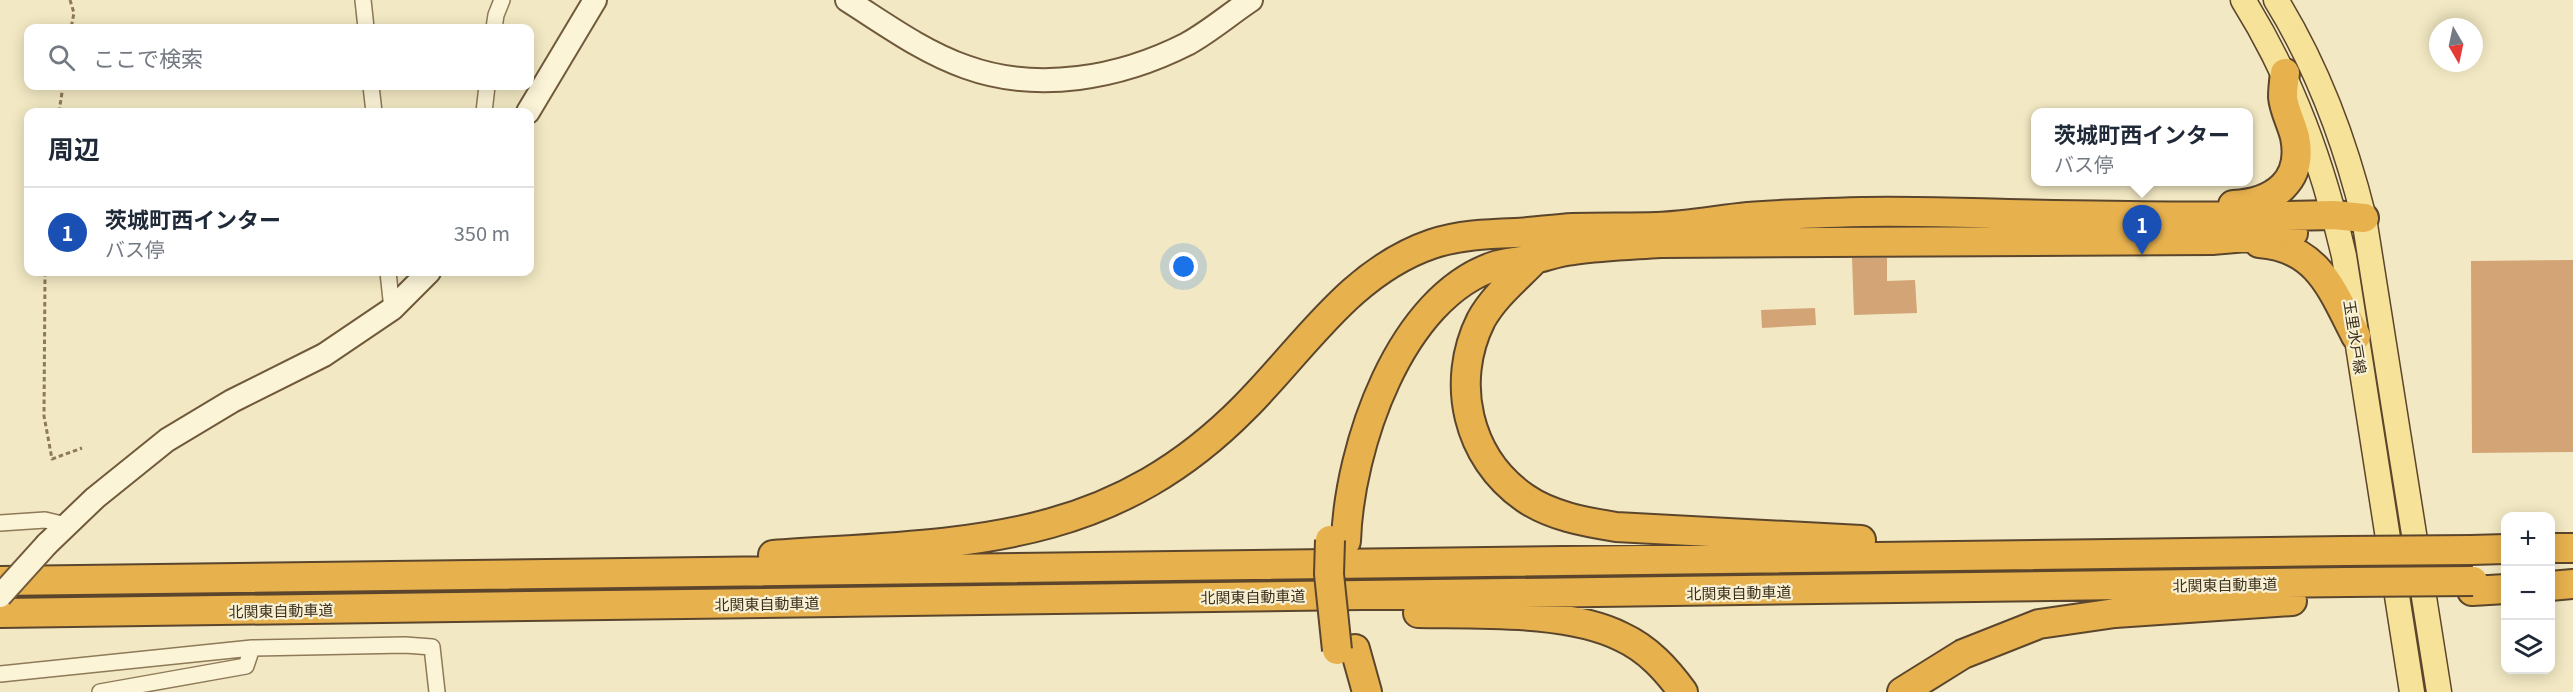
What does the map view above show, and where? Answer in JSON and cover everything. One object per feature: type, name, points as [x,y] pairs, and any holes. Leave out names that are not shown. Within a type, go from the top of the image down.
[{"type":"highway","points":[[2163,215],[2210,206],[2250,204],[2274,195],[2288,181],[2295,166],[2296,155],[2293,128],[2283,99],[2285,73]]},
{"type":"highway","points":[[456,576],[924,545],[1029,531],[1073,518],[1110,504],[1150,484],[1185,462],[1246,407],[1344,299],[1381,269],[1435,243],[1481,233],[1575,228],[1662,227],[1749,217],[1866,212],[2163,215],[2335,220],[2364,218]]},
{"type":"highway","points":[[2212,240],[2300,232],[2335,220]]},
{"type":"highway","points":[[1349,692],[1346,650],[1347,599],[1331,508],[1347,440],[1370,378],[1384,349],[1402,322],[1443,279],[1463,264],[1517,232]]},
{"type":"highway","points":[[1338,541],[1360,450],[1388,378],[1413,335],[1432,310],[1454,288],[1497,266],[1572,250],[1660,243],[2212,240],[2276,244],[2300,254],[2315,266],[2356,336]]},
{"type":"highway","points":[[1535,259],[1497,298],[1482,318],[1473,339],[1466,368],[1465,394],[1468,418],[1489,464],[1506,483],[1527,499],[1552,511],[1582,522],[1691,533],[1855,540],[2100,538],[2191,553]]},
{"type":"highway","points":[[2555,548],[2573,548]]},
{"type":"highway","name":"北関東自動車道","points":[[0,581],[2501,549]]},
{"type":"highway","points":[[2555,580],[2573,582]]},
{"type":"highway","points":[[1902,692],[1963,654],[2039,624],[2115,613],[2349,590],[2472,586],[2501,582]]},
{"type":"highway","points":[[2555,585],[2573,582]]},
{"type":"highway","points":[[2472,586],[2501,589]]},
{"type":"highway","name":"北関東自動車道","points":[[0,613],[1065,599],[2349,590]]},
{"type":"highway","points":[[1065,599],[1476,614],[1554,619],[1588,625],[1622,636],[1646,651],[1665,668],[1683,692]]},
{"type":"highway","points":[[1346,650],[1367,692]]},
{"type":"main road","name":"玉里水戸線","points":[[2243,0],[2285,73],[2319,162],[2335,220],[2356,336],[2412,692]]},
{"type":"main road","name":"玉里水戸線","points":[[2277,0],[2303,47],[2331,111],[2348,156],[2364,218],[2439,692]]},
{"type":"street","points":[[363,0],[366,24]]},
{"type":"street","points":[[495,24],[502,0]]},
{"type":"street","points":[[530,108],[595,0]]},
{"type":"street","points":[[847,0],[914,43],[966,67],[1015,79],[1061,81],[1147,62],[1189,42],[1251,0]]},
{"type":"street","points":[[371,90],[374,108]]},
{"type":"street","points":[[484,108],[487,90]]},
{"type":"street","points":[[388,276],[392,309]]},
{"type":"street","points":[[0,596],[66,525],[95,498],[167,440],[232,401],[324,355],[392,309],[425,276]]},
{"type":"street","points":[[0,523],[45,520],[66,525]]},
{"type":"street","points":[[0,674],[252,648],[405,645],[432,648],[437,692]]},
{"type":"street","points":[[100,692],[246,666],[252,648]]},
{"type":"path","points":[[70,0],[74,13],[72,24]]},
{"type":"path","points":[[60,108],[62,90]]},
{"type":"path","points":[[45,276],[45,416],[52,459],[82,448]]},
{"type":"building","points":[[1852,258],[1887,258],[1887,281],[1915,280],[1917,313],[1854,315]]},
{"type":"building","points":[[2573,260],[2573,452],[2472,453],[2471,261]]},
{"type":"building","points":[[1815,308],[1816,325],[1762,328],[1761,310]]},
{"type":"place","name":"茨城町西インター","points":[[2142,255]]}]
